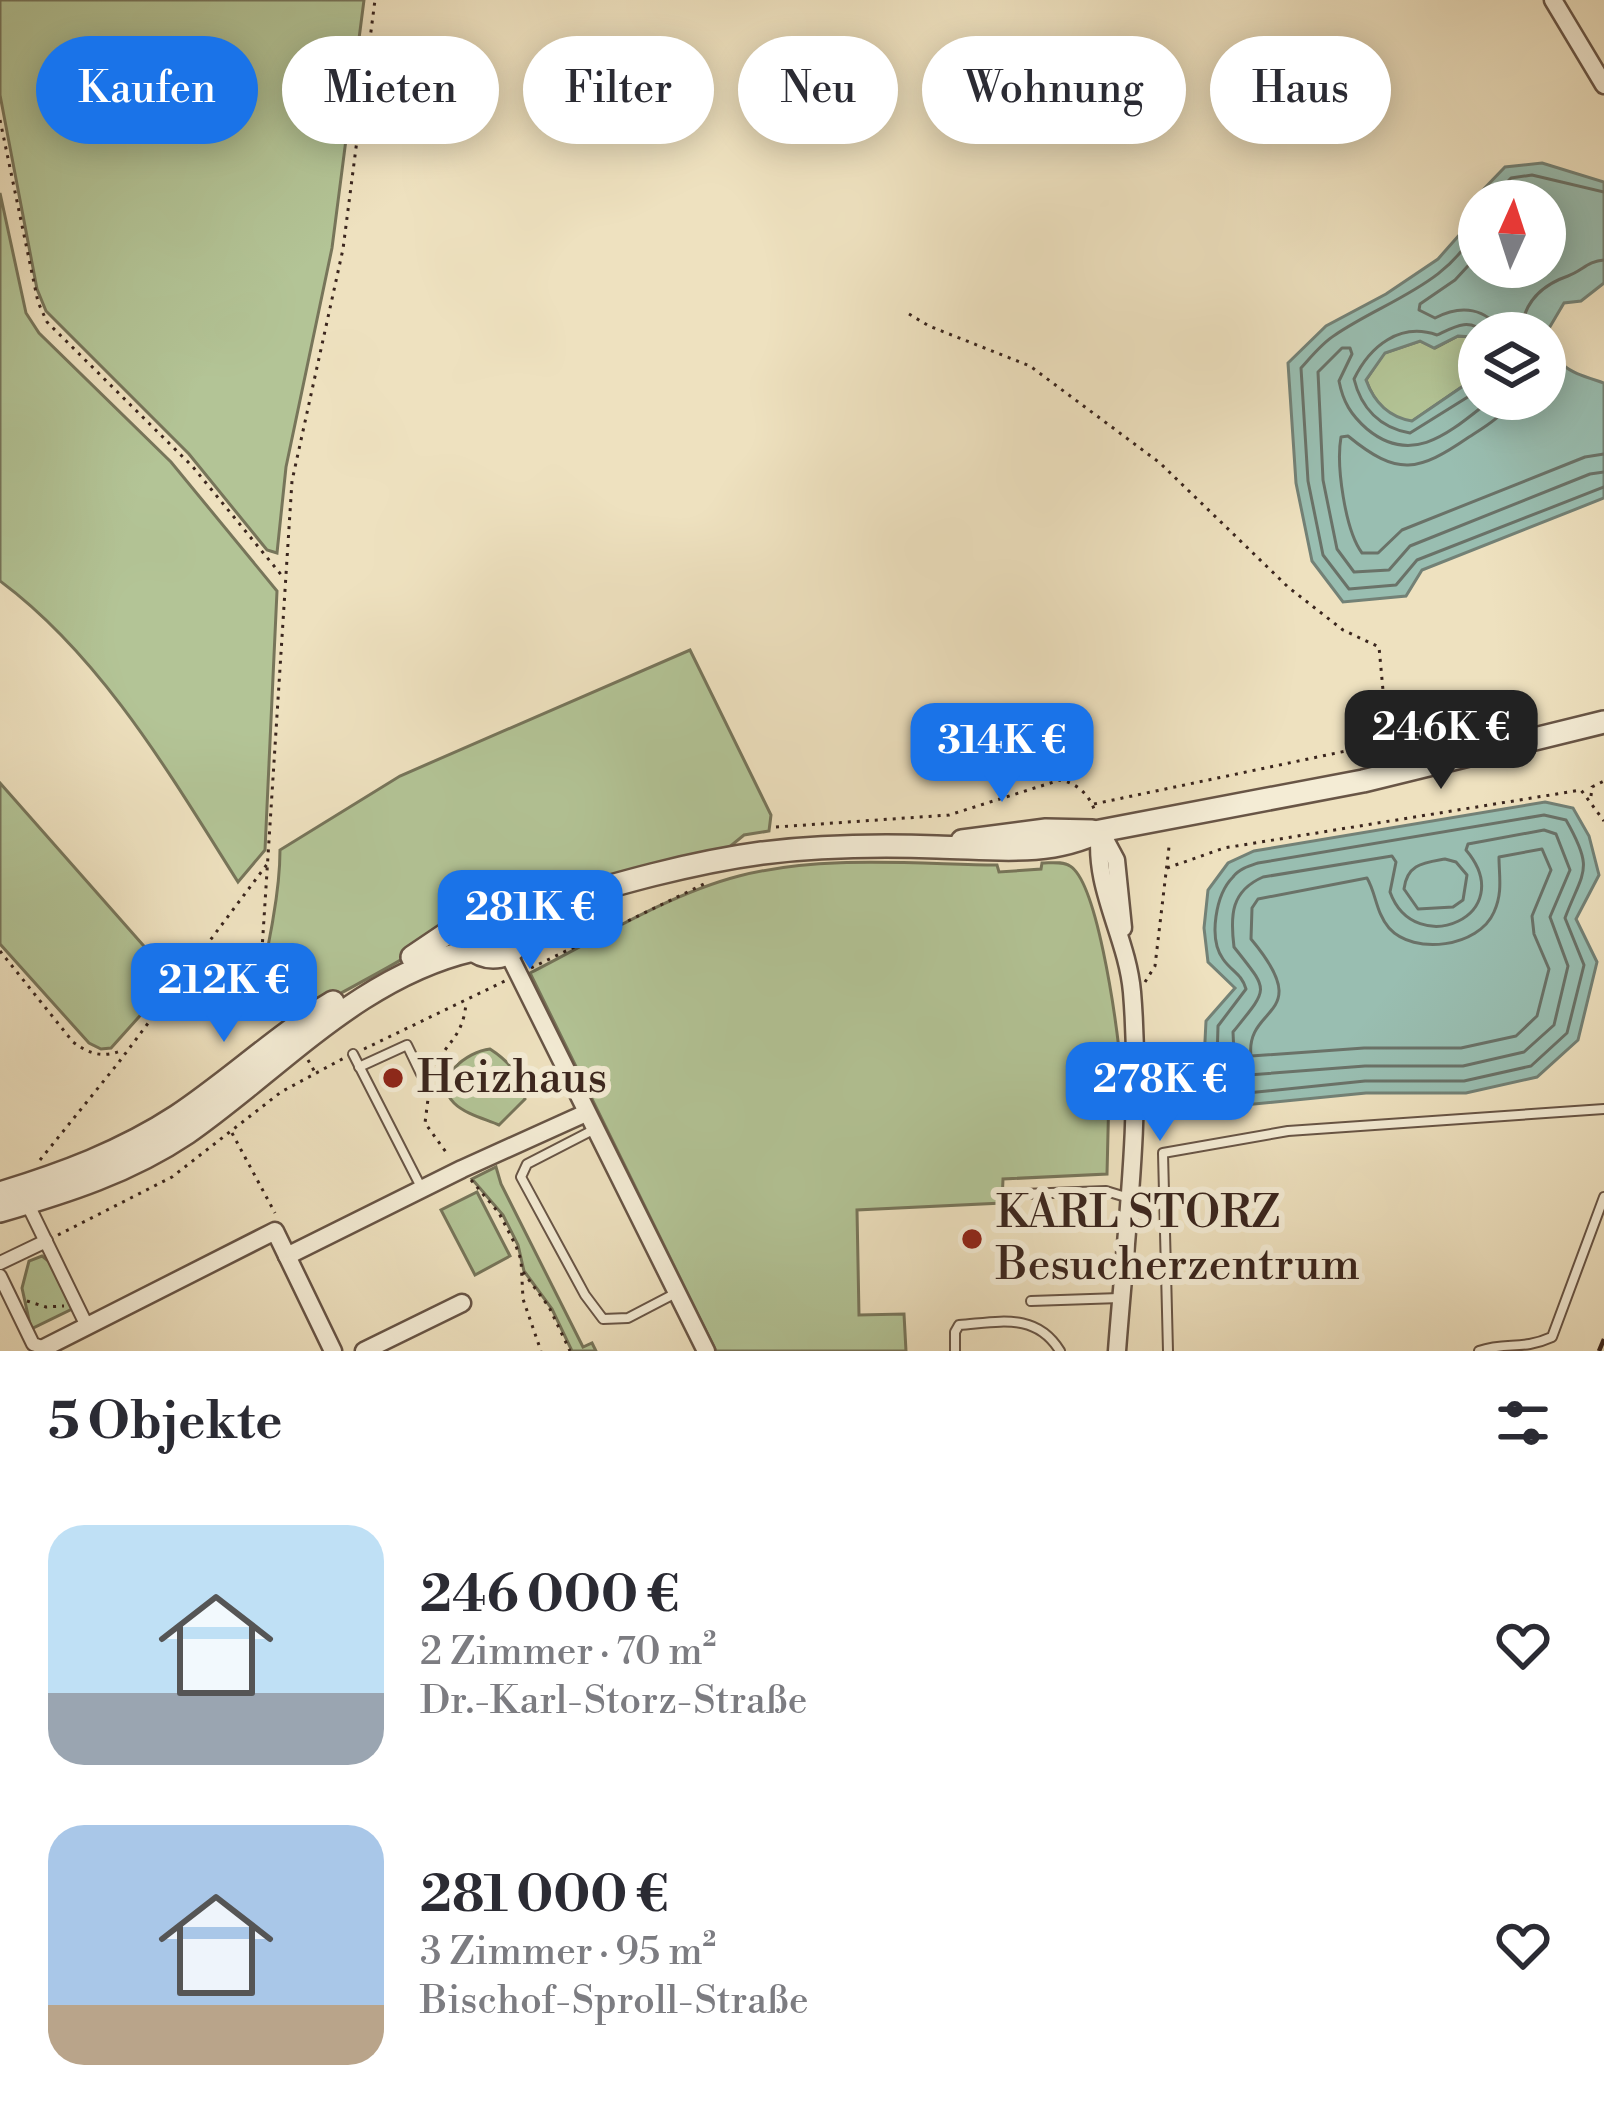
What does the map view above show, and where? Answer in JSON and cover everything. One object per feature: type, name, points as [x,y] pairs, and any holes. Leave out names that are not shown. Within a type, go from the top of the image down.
[{"type":"street","points":[[1553,0],[1604,85]]},
{"type":"street","points":[[520,912],[665,871],[765,853],[1048,848],[1079,842],[1098,823],[1393,774],[1604,722]]},
{"type":"street","points":[[1098,823],[1096,859],[1132,987],[1138,1085],[1117,1351]]},
{"type":"street","points":[[0,1193],[134,1142],[179,1115],[292,1038],[433,946],[461,924],[468,907],[491,895],[508,899],[520,912],[522,935],[508,953],[490,957],[472,950],[441,957],[292,1038],[188,1132],[142,1160],[78,1189],[0,1211]]},
{"type":"street","points":[[461,924],[472,950]]},
{"type":"street","points":[[508,953],[706,1351]]},
{"type":"street","points":[[287,1256],[423,1190],[590,1121]]},
{"type":"street","points":[[31,1211],[87,1326]]},
{"type":"street","points":[[0,1276],[33,1344],[44,1349],[275,1231],[333,1351]]},
{"type":"street","points":[[0,1263],[46,1241]]},
{"type":"street","points":[[364,1351],[462,1303]]},
{"type":"lane","points":[[359,1067],[407,1045],[422,1074]]},
{"type":"lane","points":[[352,1054],[423,1190]]},
{"type":"lane","points":[[1168,1351],[1163,1153],[1288,1132],[1604,1109]]},
{"type":"lane","points":[[590,1121],[527,1164],[521,1178],[603,1319],[628,1318],[676,1293]]},
{"type":"lane","points":[[1023,1194],[1106,1191],[1165,1200]]},
{"type":"lane","points":[[1479,1351],[1529,1349],[1552,1337],[1604,1197]]},
{"type":"lane","points":[[1031,1300],[1121,1298]]},
{"type":"lane","points":[[955,1351],[959,1325],[1018,1321],[1037,1325],[1060,1351]]},
{"type":"path","points":[[316,1074],[261,994],[292,481],[343,249],[375,0]]},
{"type":"path","points":[[0,120],[38,302],[47,322],[194,467],[284,578]]},
{"type":"path","points":[[909,314],[1030,366],[1160,464],[1288,587],[1343,630],[1379,647],[1393,774]]},
{"type":"path","points":[[1093,805],[1387,742]]},
{"type":"path","points":[[776,826],[949,815],[1060,780],[1072,782],[1093,805],[1098,823]]},
{"type":"path","points":[[1590,799],[1592,788],[1604,782]]},
{"type":"path","points":[[1167,868],[1224,848],[1581,790],[1604,821]]},
{"type":"path","points":[[1132,987],[1148,981],[1155,966],[1169,848]]},
{"type":"path","points":[[34,1182],[32,1171],[270,859]]},
{"type":"path","points":[[46,1241],[172,1177],[281,1092],[714,879]]},
{"type":"path","points":[[0,951],[73,1042],[88,1054],[101,1056],[127,1048]]},
{"type":"path","points":[[192,962],[224,986],[237,1004]]},
{"type":"path","points":[[232,1132],[280,1223],[275,1231]]},
{"type":"path","points":[[522,1271],[549,1307],[570,1351]]},
{"type":"path","points":[[14,1304],[27,1301],[55,1308],[75,1301]]},
{"type":"green space","points":[[0,0],[364,0],[359,36],[282,36],[282,144],[345,144],[332,248],[286,467],[277,553],[267,550],[189,454],[46,311],[37,289],[0,95]]},
{"type":"green space","points":[[0,193],[26,313],[39,333],[171,462],[277,591],[265,850],[238,882],[160,760],[102,682],[37,611],[0,581]]},
{"type":"green space","points":[[1458,336],[1458,390],[1411,422],[1388,412],[1366,380],[1384,353],[1420,341],[1435,348]]},
{"type":"green space","points":[[690,650],[771,815],[769,831],[744,835],[727,849],[533,897],[496,883],[479,885],[465,896],[447,928],[406,957],[294,1020],[279,1017],[270,1008],[265,963],[280,850],[400,776]]},
{"type":"green space","points":[[0,783],[173,979],[111,1048],[89,1043],[0,944]]},
{"type":"green space","points":[[900,863],[997,865],[999,872],[1041,869],[1042,863],[1067,864],[1080,877],[1103,951],[1119,1049],[1110,1050],[1107,1174],[1003,1179],[1002,1203],[857,1210],[859,1315],[904,1314],[906,1351],[716,1351],[530,973],[659,906],[713,884],[770,869]]},
{"type":"green space","points":[[492,902],[508,909],[515,925],[508,941],[492,948],[476,941],[469,925],[476,909]]},
{"type":"green space","points":[[490,1049],[513,1070],[525,1099],[499,1125],[459,1107],[446,1085],[463,1061]]},
{"type":"green space","points":[[496,1167],[583,1347],[592,1343],[596,1351],[572,1351],[552,1309],[524,1271],[503,1215],[472,1179]]},
{"type":"green space","points":[[477,1192],[510,1256],[475,1275],[441,1210]]},
{"type":"green space","points":[[42,1256],[51,1263],[72,1309],[31,1329],[22,1288],[29,1261]]},
{"type":"water","points":[[1542,163],[1604,182],[1604,283],[1581,301],[1564,303],[1559,312],[1458,312],[1458,336],[1434,348],[1420,341],[1385,353],[1366,380],[1383,407],[1412,421],[1458,390],[1458,420],[1566,420],[1566,367],[1604,383],[1604,498],[1422,570],[1406,596],[1343,602],[1312,561],[1296,483],[1288,363],[1326,326],[1438,259],[1458,236],[1458,288],[1566,288],[1566,180],[1492,180],[1505,167]]},
{"type":"water","points":[[1545,802],[1573,808],[1589,836],[1599,875],[1576,919],[1597,962],[1578,1040],[1537,1077],[1466,1093],[1366,1093],[1234,1106],[1209,1095],[1204,1061],[1206,1021],[1235,988],[1208,962],[1204,928],[1208,890],[1228,863],[1254,851]]},
{"type":"railway","points":[[1599,1351],[1604,1339]]},
{"type":"place","name":"Heizhaus","points":[[393,1078]]},
{"type":"place","name":"KARL STORZ Besucherzentrum","points":[[972,1239]]}]
